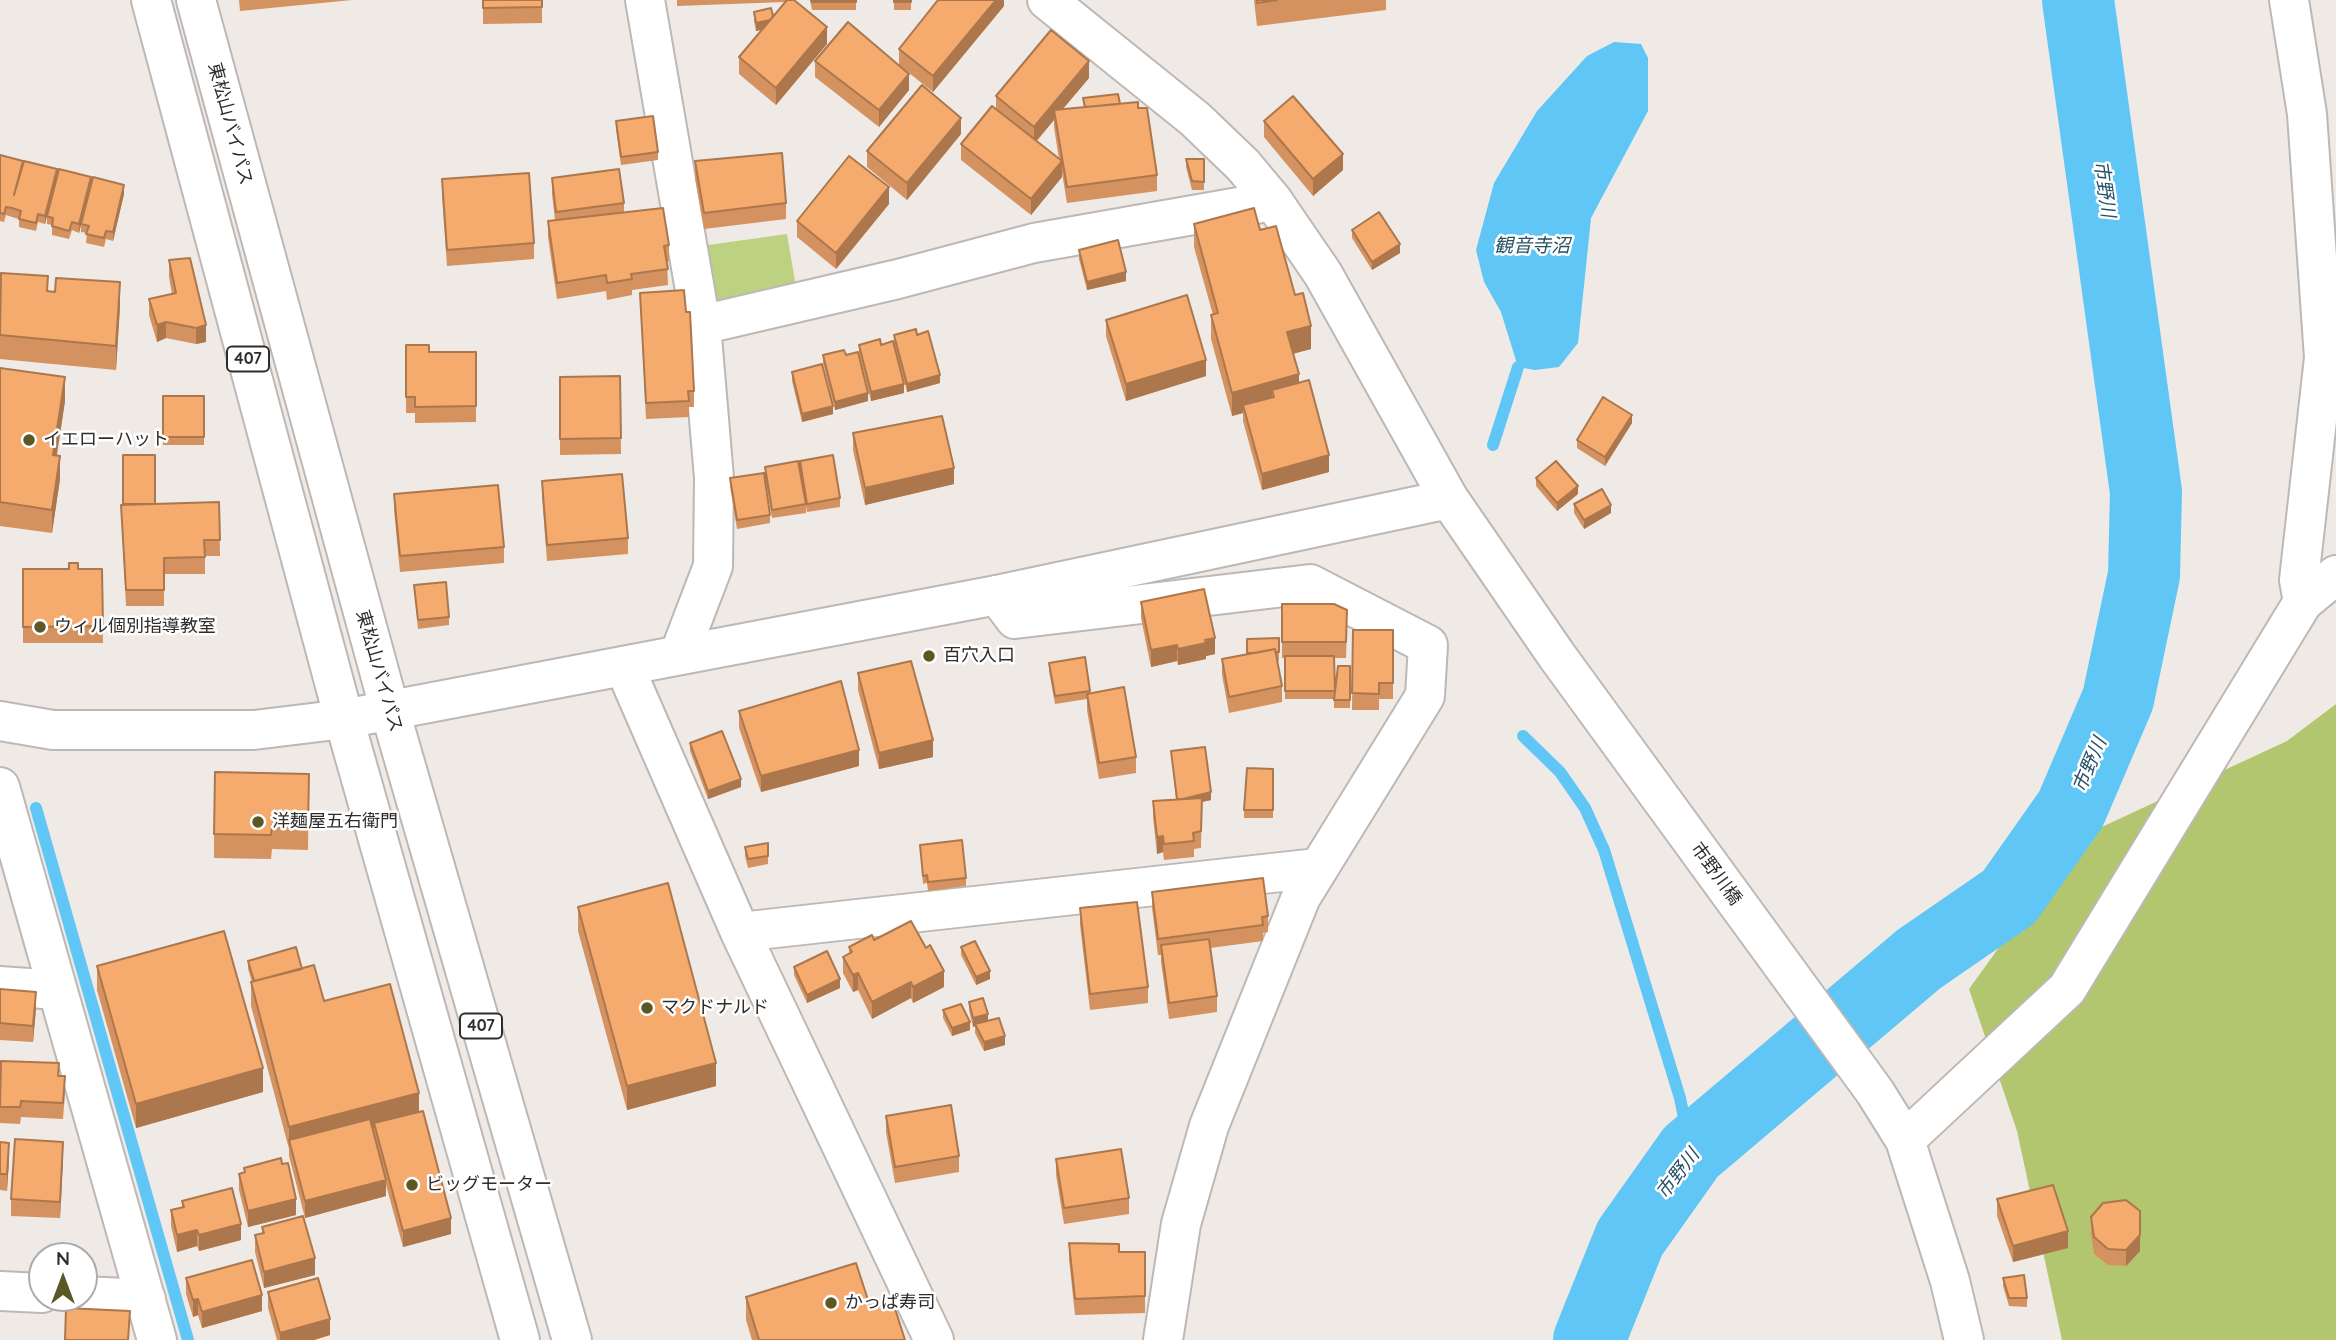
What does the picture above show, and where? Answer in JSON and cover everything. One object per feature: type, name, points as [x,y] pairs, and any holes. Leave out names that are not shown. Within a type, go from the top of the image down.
[{"type":"main road","name":"407","points":[[151,0],[344,719],[520,1340]]},
{"type":"main road","name":"東松山バイパス","points":[[196,0],[390,711],[572,1340]]},
{"type":"main road","points":[[645,0],[701,325],[714,478],[713,566],[679,655]]},
{"type":"main road","name":"市野川橋","points":[[1047,0],[1195,119],[1243,165],[1273,201],[1323,274],[1449,499],[1558,656],[1875,1092],[1905,1140],[1950,1280],[1964,1340]]},
{"type":"main road","points":[[2289,0],[2307,114],[2324,358],[2299,580],[2302,602]]},
{"type":"main road","points":[[701,325],[898,279],[1034,243],[1273,201]]},
{"type":"main road","points":[[0,721],[53,730],[254,730],[344,719],[997,595],[1449,499]]},
{"type":"main road","points":[[1905,1140],[2067,989],[2302,602],[2336,575]]},
{"type":"main road","points":[[997,595],[1015,619],[1310,584],[1429,645],[1425,695],[1301,897],[1209,1126],[1181,1224],[1163,1340]]},
{"type":"main road","points":[[624,666],[740,932],[934,1340]]},
{"type":"main road","points":[[0,787],[157,1340]]},
{"type":"main road","points":[[740,932],[1317,868]]},
{"type":"main road","points":[[0,986],[58,990]]},
{"type":"main road","points":[[0,1291],[28,1292]]},
{"type":"main road","points":[[98,1297],[146,1299]]},
{"type":"green space","points":[[787,234],[797,293],[723,310],[706,301],[701,246]]},
{"type":"green space","points":[[2336,704],[2336,1340],[2062,1340],[2017,1131],[1969,989],[2078,838],[2287,741]]},
{"type":"water","name":"観音寺沼","points":[[1614,42],[1641,44],[1648,58],[1648,111],[1591,218],[1578,343],[1559,367],[1535,370],[1518,367],[1501,312],[1484,282],[1476,250],[1494,183],[1537,111],[1587,56]]},
{"type":"building","points":[[483,0],[542,0],[542,7],[483,8]]},
{"type":"building","points":[[787,0],[794,0],[827,27],[776,88],[739,57]]},
{"type":"building","points":[[811,0],[856,0],[856,2],[812,2]]},
{"type":"building","points":[[911,0],[911,2],[894,2]]},
{"type":"building","points":[[938,0],[996,0],[933,76],[899,49]]},
{"type":"building","points":[[771,8],[773,16],[770,20],[756,23],[754,12]]},
{"type":"building","points":[[848,22],[909,74],[879,110],[815,61]]},
{"type":"building","points":[[1051,30],[1089,61],[1034,127],[996,96]]},
{"type":"building","points":[[922,85],[961,118],[907,183],[867,151]]},
{"type":"building","points":[[1118,94],[1120,104],[1085,107],[1083,98]]},
{"type":"building","points":[[1293,96],[1343,154],[1313,179],[1264,121]]},
{"type":"building","points":[[1138,102],[1138,108],[1147,108],[1157,175],[1067,187],[1054,110]]},
{"type":"building","points":[[992,106],[1062,161],[1031,199],[961,144]]},
{"type":"building","points":[[653,116],[658,152],[621,157],[616,121]]},
{"type":"building","points":[[782,153],[786,203],[704,213],[695,161]]},
{"type":"building","points":[[0,155],[23,161],[14,195],[24,161],[57,169],[45,216],[38,214],[36,223],[19,219],[21,211],[12,208],[6,207],[4,214],[0,213]]},
{"type":"building","points":[[849,156],[889,187],[836,253],[797,221]]},
{"type":"building","points":[[1186,159],[1204,159],[1204,182],[1192,181]]},
{"type":"building","points":[[59,169],[91,177],[79,224],[72,222],[69,231],[52,226],[53,218],[47,216]]},
{"type":"building","points":[[619,169],[624,203],[556,212],[552,178]]},
{"type":"building","points":[[529,173],[534,243],[447,250],[442,179]]},
{"type":"building","points":[[93,177],[124,185],[113,232],[106,231],[104,238],[86,234],[89,226],[81,224]]},
{"type":"building","points":[[663,208],[669,245],[664,246],[668,269],[631,274],[632,279],[607,283],[606,275],[557,283],[548,221]]},
{"type":"building","points":[[1254,208],[1260,230],[1276,226],[1295,295],[1303,293],[1311,326],[1287,332],[1299,374],[1232,393],[1211,315],[1218,313],[1194,224]]},
{"type":"building","points":[[1379,212],[1400,244],[1372,262],[1352,230]]},
{"type":"building","points":[[1118,240],[1126,272],[1087,282],[1079,250]]},
{"type":"building","points":[[190,258],[206,325],[196,328],[166,322],[157,325],[149,299],[176,293],[169,260]]},
{"type":"building","points":[[1,273],[48,276],[47,291],[55,292],[56,278],[120,282],[116,346],[0,335]]},
{"type":"building","points":[[684,290],[686,312],[690,312],[694,391],[688,391],[689,401],[646,403],[640,293]]},
{"type":"building","points":[[1187,295],[1206,360],[1126,384],[1106,320]]},
{"type":"building","points":[[916,329],[917,335],[928,331],[940,375],[907,384],[894,335]]},
{"type":"building","points":[[880,339],[881,345],[893,341],[904,384],[871,392],[859,345]]},
{"type":"building","points":[[406,345],[429,345],[429,352],[476,352],[476,406],[415,407],[415,397],[406,397]]},
{"type":"building","points":[[844,350],[846,355],[858,352],[868,393],[835,402],[823,355]]},
{"type":"building","points":[[822,364],[833,406],[802,414],[792,372]]},
{"type":"building","name":"イエローハット","points":[[0,368],[65,377],[53,455],[60,456],[52,510],[0,502]]},
{"type":"building","points":[[620,376],[621,438],[560,439],[560,377]]},
{"type":"building","points":[[1309,380],[1329,455],[1262,474],[1243,405],[1274,397],[1272,390]]},
{"type":"building","points":[[163,396],[204,396],[204,437],[163,437]]},
{"type":"building","points":[[1603,397],[1632,415],[1605,457],[1577,440]]},
{"type":"building","points":[[942,416],[954,468],[865,488],[853,433]]},
{"type":"building","points":[[123,455],[155,455],[155,504],[123,504]]},
{"type":"building","points":[[833,455],[840,498],[807,504],[800,461]]},
{"type":"building","points":[[798,461],[806,504],[772,510],[765,467]]},
{"type":"building","points":[[1556,461],[1578,486],[1557,503],[1536,478]]},
{"type":"building","points":[[764,473],[770,515],[737,520],[730,478]]},
{"type":"building","points":[[622,474],[628,538],[547,545],[542,481]]},
{"type":"building","points":[[498,485],[504,547],[400,556],[394,494]]},
{"type":"building","points":[[1602,489],[1611,505],[1584,520],[1574,504]]},
{"type":"building","points":[[219,502],[220,540],[204,540],[205,557],[164,558],[164,590],[126,590],[121,505]]},
{"type":"building","points":[[69,563],[78,563],[78,569],[102,569],[103,626],[23,627],[23,569],[69,569]]},
{"type":"building","points":[[446,582],[449,617],[418,620],[414,585]]},
{"type":"building","points":[[1204,589],[1215,638],[1205,640],[1206,643],[1178,649],[1177,645],[1151,650],[1141,602]]},
{"type":"building","points":[[1282,604],[1334,604],[1347,610],[1346,642],[1282,642]]},
{"type":"building","points":[[1353,630],[1393,630],[1393,683],[1379,683],[1379,694],[1352,693]]},
{"type":"building","points":[[1279,638],[1279,652],[1275,649],[1247,653],[1247,639]]},
{"type":"building","points":[[1275,649],[1282,686],[1229,697],[1222,659]]},
{"type":"building","points":[[1285,656],[1334,656],[1335,691],[1285,691]]},
{"type":"building","points":[[1085,657],[1090,691],[1055,696],[1049,663]]},
{"type":"building","points":[[911,661],[933,740],[879,753],[858,673]]},
{"type":"building","points":[[1338,666],[1350,666],[1350,700],[1334,700]]},
{"type":"building","points":[[841,681],[859,750],[761,776],[739,711]]},
{"type":"building","points":[[1124,687],[1136,757],[1099,763],[1087,694]]},
{"type":"building","points":[[722,731],[741,779],[708,791],[690,743]]},
{"type":"building","points":[[1205,747],[1211,792],[1177,799],[1171,751]]},
{"type":"building","points":[[1247,768],[1273,769],[1273,810],[1244,810]]},
{"type":"building","points":[[215,772],[309,774],[308,827],[272,825],[271,835],[214,834]]},
{"type":"building","points":[[1202,798],[1201,831],[1193,833],[1194,841],[1164,844],[1163,836],[1157,837],[1153,801]]},
{"type":"building","points":[[962,840],[966,878],[928,882],[927,875],[923,876],[920,845]]},
{"type":"building","points":[[768,843],[768,856],[748,859],[745,847]]},
{"type":"building","points":[[1263,878],[1268,916],[1262,917],[1263,925],[1158,939],[1152,892]]},
{"type":"building","name":"マクドナルド","points":[[668,883],[716,1063],[627,1086],[578,907]]},
{"type":"building","points":[[1137,902],[1148,987],[1090,994],[1080,908]]},
{"type":"building","points":[[911,921],[926,948],[930,945],[944,971],[913,987],[911,982],[872,1002],[858,973],[853,975],[843,957],[852,952],[849,947],[872,935],[874,940]]},
{"type":"building","points":[[224,931],[263,1068],[136,1104],[97,966]]},
{"type":"building","points":[[1209,939],[1217,996],[1169,1003],[1161,945]]},
{"type":"building","points":[[975,941],[990,971],[976,977],[961,947]]},
{"type":"building","points":[[296,947],[302,969],[254,981],[248,961]]},
{"type":"building","points":[[827,951],[840,979],[807,995],[794,967]]},
{"type":"building","points":[[314,965],[324,1001],[390,984],[419,1093],[289,1127],[251,982]]},
{"type":"building","points":[[0,989],[36,992],[33,1026],[0,1023]]},
{"type":"building","points":[[983,998],[988,1014],[973,1018],[969,1002]]},
{"type":"building","points":[[961,1004],[970,1022],[952,1028],[943,1010]]},
{"type":"building","points":[[999,1018],[1005,1036],[984,1042],[975,1024]]},
{"type":"building","points":[[1,1061],[59,1063],[58,1076],[65,1076],[63,1103],[21,1101],[20,1107],[0,1107]]},
{"type":"building","points":[[951,1105],[959,1156],[895,1167],[886,1116]]},
{"type":"building","points":[[423,1111],[451,1218],[403,1231],[374,1123]]},
{"type":"building","points":[[370,1119],[386,1180],[305,1201],[289,1140]]},
{"type":"building","points":[[15,1139],[63,1142],[60,1202],[11,1199]]},
{"type":"building","points":[[0,1142],[9,1143],[7,1174],[0,1174]]},
{"type":"building","points":[[1121,1149],[1129,1198],[1064,1208],[1056,1159]]},
{"type":"building","points":[[281,1158],[282,1164],[288,1163],[296,1199],[248,1211],[239,1174],[245,1172],[244,1168]]},
{"type":"building","points":[[2053,1185],[2068,1231],[2013,1246],[1997,1199]]},
{"type":"building","points":[[232,1188],[241,1224],[199,1235],[197,1230],[177,1235],[171,1210],[184,1207],[182,1201]]},
{"type":"building","points":[[2126,1200],[2140,1211],[2140,1235],[2126,1250],[2108,1249],[2094,1237],[2091,1217],[2103,1203]]},
{"type":"building","points":[[303,1216],[315,1258],[264,1272],[255,1235],[264,1233],[262,1227]]},
{"type":"building","points":[[1069,1243],[1119,1244],[1119,1252],[1145,1252],[1145,1296],[1075,1299]]},
{"type":"building","points":[[252,1260],[262,1295],[202,1312],[198,1299],[193,1300],[186,1278]]},
{"type":"building","points":[[856,1263],[870,1306],[892,1299],[905,1340],[759,1340],[746,1297]]},
{"type":"building","points":[[2024,1275],[2027,1298],[2009,1298],[2003,1278]]},
{"type":"building","points":[[318,1278],[330,1319],[280,1333],[268,1292]]},
{"type":"building","points":[[130,1311],[128,1340],[65,1340],[66,1312]]},
{"type":"waterway","name":"市野川","points":[[1589,1340],[1630,1238],[1691,1152],[1919,959],[2009,897],[2071,809],[2118,699],[2144,575],[2146,492],[2078,0]]},
{"type":"waterway","points":[[1493,445],[1518,367]]},
{"type":"waterway","points":[[1523,736],[1560,772],[1585,808],[1604,850],[1680,1098],[1691,1152]]},
{"type":"waterway","points":[[36,808],[188,1340]]},
{"type":"place","name":"イエローハット","points":[[29,440]]},
{"type":"place","name":"ウィル個別指導教室","points":[[40,627]]},
{"type":"place","name":"百穴入口","points":[[929,656]]},
{"type":"place","name":"洋麺屋五右衛門","points":[[258,822]]},
{"type":"place","name":"マクドナルド","points":[[647,1008]]},
{"type":"place","name":"ビッグモーター","points":[[412,1185]]},
{"type":"place","name":"かっぱ寿司","points":[[831,1303]]}]
